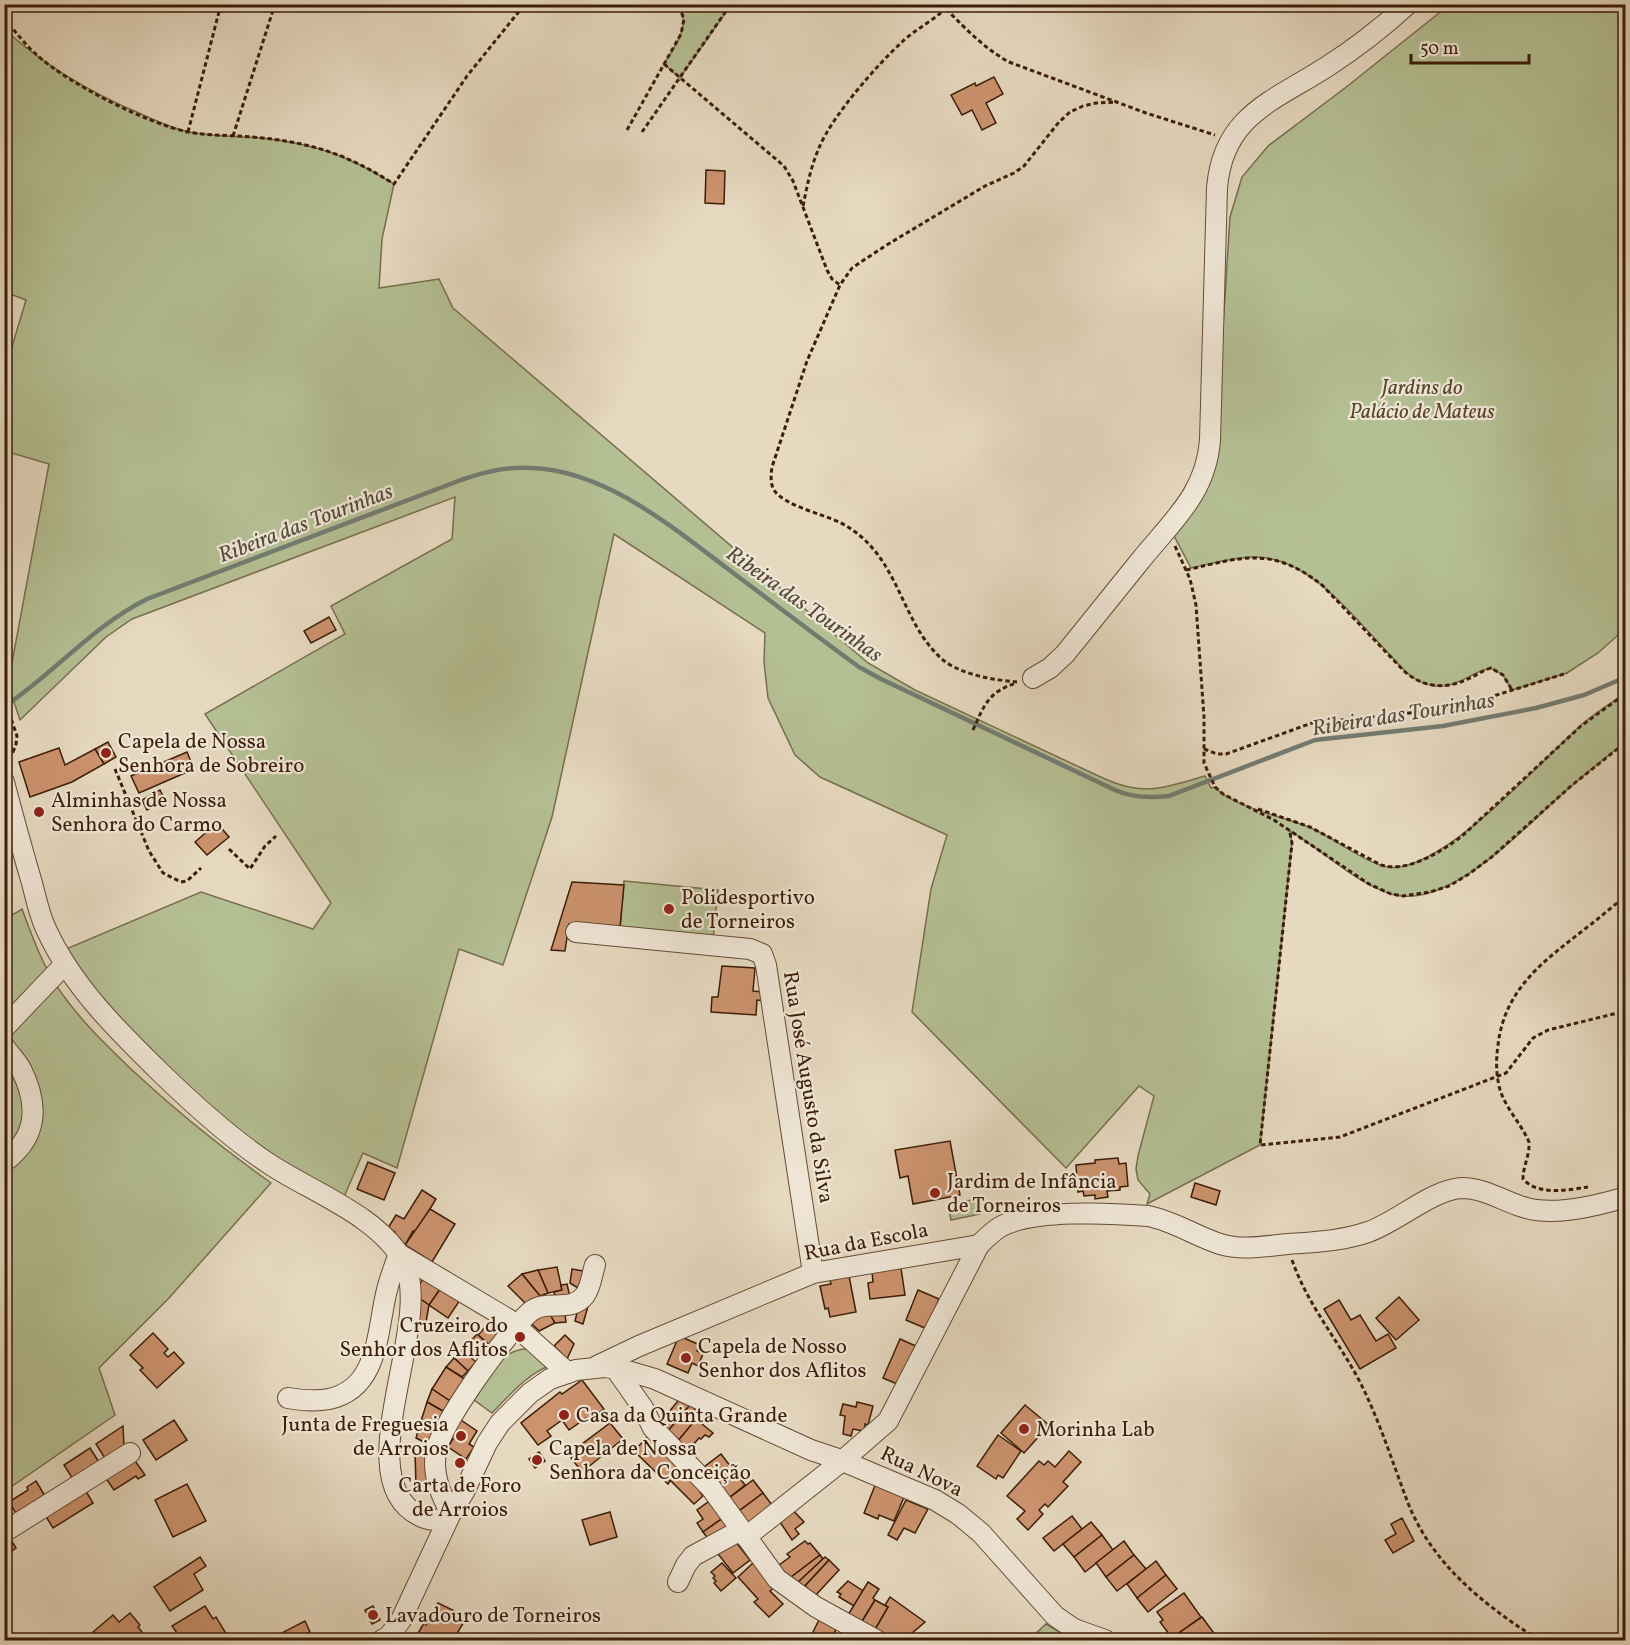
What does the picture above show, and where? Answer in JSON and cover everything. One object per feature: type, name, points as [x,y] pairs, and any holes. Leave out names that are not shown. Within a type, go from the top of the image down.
[{"type":"street","points":[[1033,678],[1050,668],[1065,654],[1148,551],[1168,531],[1197,488],[1208,458],[1218,177],[1225,148],[1235,133],[1259,108],[1346,54],[1408,4]]},
{"type":"street","points":[[4,782],[42,918],[64,964],[111,1023],[188,1099],[243,1145],[270,1164],[358,1216],[399,1254],[518,1326],[568,1372]]},
{"type":"street","name":"Rua José Augusto da Silva","points":[[576,932],[750,949],[762,954],[766,965],[813,1272]]},
{"type":"street","points":[[4,1028],[64,964]]},
{"type":"street","points":[[4,1046],[21,1070],[32,1107],[32,1122],[28,1137],[19,1150],[4,1162]]},
{"type":"street","points":[[678,1582],[693,1556],[743,1534],[842,1461],[880,1429],[891,1415],[979,1245],[999,1228],[1012,1222],[1065,1214],[1155,1218],[1209,1240],[1233,1247],[1345,1239],[1388,1224],[1440,1194],[1462,1188],[1475,1189],[1534,1210],[1586,1207],[1626,1197]]},
{"type":"street","name":"Rua da Escola","points":[[594,1368],[639,1346],[813,1272],[979,1245]]},
{"type":"street","points":[[288,1398],[317,1401],[330,1399],[353,1389],[362,1380],[376,1346],[386,1292],[399,1254]]},
{"type":"street","points":[[399,1254],[409,1275],[410,1304],[393,1415],[391,1470],[394,1486],[404,1504],[419,1515],[441,1520],[451,1513]]},
{"type":"street","points":[[451,1513],[441,1493],[436,1476],[435,1459],[438,1444],[455,1411],[501,1347],[529,1313],[540,1307],[569,1305],[579,1300],[588,1289],[595,1265]]},
{"type":"street","points":[[501,1347],[521,1344],[541,1348]]},
{"type":"street","points":[[382,1641],[389,1636],[401,1620],[451,1513],[464,1492],[493,1431],[510,1411],[540,1385],[568,1372],[594,1368]]},
{"type":"street","name":"Rua Nova","points":[[594,1368],[615,1368],[644,1375],[807,1448],[918,1492],[951,1509],[981,1533],[1055,1616],[1074,1629],[1105,1641]]},
{"type":"street","points":[[615,1368],[643,1408],[653,1428],[711,1488],[767,1568],[784,1586],[816,1608],[876,1641]]},
{"type":"street","points":[[4,1532],[130,1453]]},
{"type":"street","points":[[431,1519],[434,1535],[432,1554]]},
{"type":"path","points":[[188,132],[221,4]]},
{"type":"path","points":[[233,136],[276,4]]},
{"type":"path","points":[[4,18],[31,50],[69,79],[120,106],[188,132],[284,141],[320,148],[364,166],[394,184],[466,76],[525,4]]},
{"type":"path","points":[[627,130],[682,29],[683,15],[678,4]]},
{"type":"path","points":[[642,132],[731,4]]},
{"type":"path","points":[[803,207],[814,160],[820,145],[843,110],[888,55],[915,31],[946,9],[949,4]]},
{"type":"path","points":[[946,9],[978,40],[996,55],[1009,62],[1211,134],[1235,133]]},
{"type":"path","points":[[664,64],[781,163],[793,182],[827,270],[832,279],[840,285]]},
{"type":"path","points":[[973,730],[993,693],[1019,682],[985,677],[944,661],[922,634],[894,580],[872,547],[843,524],[784,500],[774,491],[771,481],[772,467],[804,371],[840,285],[852,268],[985,186],[1014,173],[1024,165],[1070,112],[1096,102],[1117,102]]},
{"type":"path","points":[[1168,531],[1186,570],[1196,605],[1204,764],[1213,784],[1220,792],[1290,831],[1369,884],[1391,894],[1403,896],[1430,892],[1449,886],[1493,856],[1571,786],[1626,742]]},
{"type":"path","points":[[1186,570],[1246,557],[1263,557],[1280,561],[1322,585],[1404,671],[1421,682],[1436,686],[1452,685],[1491,668],[1503,675],[1512,690]]},
{"type":"path","points":[[1204,749],[1217,754],[1226,754],[1312,723],[1410,715],[1468,704],[1567,673]]},
{"type":"path","points":[[1245,805],[1310,827],[1381,865],[1394,868],[1406,866],[1461,837],[1581,726],[1625,694]]},
{"type":"path","points":[[4,698],[16,732],[15,748],[4,756]]},
{"type":"path","points":[[115,769],[148,851],[163,873],[181,882],[187,881],[201,868]]},
{"type":"path","points":[[1290,831],[1292,843],[1260,1145],[1340,1137],[1506,1073],[1526,1045],[1539,1034],[1559,1026],[1626,1011]]},
{"type":"path","points":[[229,849],[250,869],[265,846],[276,836]]},
{"type":"path","points":[[1592,1187],[1537,1189],[1528,1185],[1523,1179],[1523,1171],[1530,1151],[1529,1142],[1500,1089],[1496,1056],[1503,1017],[1511,999],[1543,964],[1626,896]]},
{"type":"path","points":[[1287,1244],[1306,1294],[1361,1385],[1408,1504],[1427,1540],[1480,1599],[1539,1641]]},
{"type":"green space","points":[[678,5],[731,5],[680,78],[664,64],[683,28],[682,13]]},
{"type":"green space","name":"Jardins do Palácio de Mateus","points":[[1447,5],[1625,5],[1625,629],[1598,653],[1567,673],[1512,690],[1503,675],[1491,668],[1451,685],[1428,685],[1410,676],[1347,609],[1313,578],[1275,559],[1254,557],[1230,559],[1191,568],[1173,534],[1214,470],[1230,217],[1242,177],[1268,146],[1345,88]]},
{"type":"green space","points":[[4,29],[68,77],[120,105],[162,123],[195,133],[262,138],[316,148],[347,159],[394,184],[382,239],[379,288],[439,279],[453,308],[868,663],[915,690],[1105,779],[1132,788],[1144,789],[1167,787],[1205,776],[1211,788],[1215,787],[1246,806],[1311,828],[1359,856],[1388,867],[1410,865],[1435,853],[1462,835],[1516,788],[1580,726],[1625,694],[1625,742],[1482,865],[1436,891],[1413,896],[1391,894],[1377,889],[1351,874],[1290,831],[1292,843],[1260,1145],[1147,1204],[1150,1194],[1138,1180],[1136,1169],[1154,1096],[1139,1086],[1066,1168],[912,1012],[931,889],[947,835],[820,777],[795,755],[768,698],[764,662],[765,633],[614,534],[552,817],[503,965],[459,949],[397,1168],[363,1153],[344,1197],[267,1154],[198,1097],[108,1007],[66,949],[201,892],[313,929],[331,903],[205,714],[345,634],[331,606],[452,539],[455,497],[132,619],[106,637],[20,720],[8,684],[49,464],[5,451],[5,370],[26,300],[5,292]]},
{"type":"green space","points":[[1625,671],[1625,694],[1620,674]]},
{"type":"green space","name":"Polidesportivo de Torneiros","points":[[624,881],[718,890],[713,939],[620,930]]},
{"type":"green space","points":[[22,909],[52,979],[93,1031],[165,1100],[271,1183],[169,1298],[99,1368],[115,1415],[5,1491],[4,920]]},
{"type":"green space","points":[[977,1199],[980,1214],[951,1220],[948,1204]]},
{"type":"green space","points":[[525,1349],[531,1350],[549,1366],[526,1380],[492,1413],[470,1397],[500,1360]]},
{"type":"green space","points":[[1046,1624],[1073,1640],[1029,1640]]},
{"type":"building","points":[[994,77],[1003,94],[986,103],[996,123],[982,130],[972,110],[962,115],[951,95],[975,83],[976,86]]},
{"type":"building","points":[[706,170],[725,171],[724,204],[705,203]]},
{"type":"building","points":[[329,617],[336,630],[311,643],[304,631]]},
{"type":"building","name":"Capela de Nossa Senhora de Sobreiro","points":[[108,742],[116,757],[104,764],[95,749]]},
{"type":"building","points":[[59,748],[65,765],[95,749],[104,764],[72,782],[30,797],[19,762]]},
{"type":"building","points":[[187,752],[194,769],[139,793],[131,776]]},
{"type":"building","points":[[160,790],[165,800],[147,810],[142,800]]},
{"type":"building","points":[[217,823],[229,837],[207,855],[195,842]]},
{"type":"building","points":[[572,882],[624,885],[620,927],[608,929],[569,924],[565,951],[551,950]]},
{"type":"building","points":[[722,966],[755,968],[753,991],[765,992],[765,1001],[757,1000],[756,1015],[711,1012],[712,997],[718,997]]},
{"type":"building","points":[[950,1141],[960,1195],[913,1204],[908,1176],[900,1178],[895,1150]]},
{"type":"building","points":[[1118,1158],[1119,1164],[1126,1163],[1128,1186],[1120,1187],[1120,1190],[1107,1191],[1108,1197],[1095,1199],[1095,1195],[1084,1196],[1083,1191],[1078,1192],[1076,1165],[1095,1163],[1095,1160]]},
{"type":"building","points":[[368,1162],[395,1173],[384,1200],[357,1189]]},
{"type":"building","points":[[1195,1183],[1220,1191],[1216,1205],[1191,1197]]},
{"type":"building","points":[[422,1190],[436,1199],[416,1232],[413,1231],[405,1245],[392,1237],[395,1232],[388,1228],[396,1215],[404,1219]]},
{"type":"building","points":[[430,1209],[455,1224],[432,1262],[405,1245]]},
{"type":"building","points":[[557,1267],[562,1290],[548,1293],[538,1270]]},
{"type":"building","points":[[901,1268],[905,1295],[870,1299],[868,1283],[873,1282],[872,1272]]},
{"type":"building","points":[[572,1269],[589,1272],[583,1291],[570,1283]]},
{"type":"building","points":[[538,1270],[548,1293],[540,1296],[522,1274]]},
{"type":"building","points":[[427,1273],[443,1285],[429,1305],[413,1294]]},
{"type":"building","points":[[522,1274],[540,1296],[529,1307],[508,1286]]},
{"type":"building","points":[[849,1276],[856,1312],[830,1317],[828,1308],[825,1309],[820,1286],[831,1284],[830,1280]]},
{"type":"building","points":[[567,1284],[571,1302],[556,1302],[554,1292],[562,1290],[561,1285]]},
{"type":"building","points":[[443,1285],[462,1297],[448,1318],[429,1305]]},
{"type":"building","points":[[918,1290],[939,1299],[927,1329],[906,1320]]},
{"type":"building","points":[[413,1294],[429,1305],[425,1328],[410,1320]]},
{"type":"building","points":[[1399,1297],[1419,1320],[1396,1340],[1376,1318]]},
{"type":"building","points":[[590,1299],[583,1324],[575,1321],[579,1304]]},
{"type":"building","points":[[1339,1300],[1351,1320],[1360,1315],[1376,1341],[1388,1334],[1396,1348],[1360,1369],[1324,1309]]},
{"type":"building","points":[[546,1306],[555,1323],[539,1331],[526,1318]]},
{"type":"building","points":[[564,1307],[566,1322],[555,1323],[547,1309]]},
{"type":"building","points":[[496,1315],[511,1328],[491,1346],[478,1335]]},
{"type":"building","points":[[153,1333],[168,1349],[164,1353],[168,1357],[174,1352],[184,1363],[157,1388],[140,1370],[143,1368],[130,1355]]},
{"type":"building","points":[[477,1334],[492,1348],[483,1358],[467,1345]]},
{"type":"building","points":[[565,1335],[574,1344],[567,1359],[554,1346]]},
{"type":"building","name":"Capela de Nosso Senhor dos Aflitos","points":[[679,1336],[700,1345],[697,1351],[703,1354],[698,1366],[692,1363],[688,1373],[667,1364]]},
{"type":"building","points":[[900,1339],[918,1347],[902,1386],[883,1378]]},
{"type":"building","points":[[462,1350],[476,1362],[468,1371],[454,1358]]},
{"type":"building","points":[[454,1358],[468,1371],[462,1377],[446,1367]]},
{"type":"building","points":[[446,1367],[471,1383],[456,1405],[432,1389]]},
{"type":"building","name":"Casa da Quinta Grande","points":[[582,1380],[604,1409],[588,1421],[586,1418],[569,1430],[562,1420],[547,1431],[551,1436],[538,1445],[521,1423],[560,1392],[562,1394]]},
{"type":"building","points":[[432,1389],[456,1405],[450,1415],[427,1402]]},
{"type":"building","points":[[682,1396],[691,1404],[667,1432],[659,1424]]},
{"type":"building","points":[[427,1402],[448,1414],[437,1426],[421,1421]]},
{"type":"building","points":[[857,1402],[873,1406],[868,1425],[865,1424],[864,1431],[853,1429],[851,1436],[843,1434],[845,1416],[840,1415],[843,1404],[856,1407]]},
{"type":"building","points":[[690,1405],[701,1414],[677,1442],[667,1432]]},
{"type":"building","points":[[1025,1405],[1049,1425],[1024,1453],[1001,1433]]},
{"type":"building","name":"Junta de Freguesia de Arroios","points":[[455,1416],[477,1431],[469,1444],[474,1447],[466,1459],[448,1447],[453,1439],[444,1433]]},
{"type":"building","points":[[696,1419],[713,1433],[709,1437],[705,1435],[699,1438],[688,1451],[677,1442]]},
{"type":"building","points":[[174,1420],[187,1440],[156,1460],[143,1440]]},
{"type":"building","points":[[421,1421],[437,1426],[436,1448],[416,1438]]},
{"type":"building","points":[[610,1423],[623,1439],[582,1472],[571,1458],[585,1448],[582,1444]]},
{"type":"building","points":[[123,1426],[124,1447],[106,1460],[96,1444]]},
{"type":"building","points":[[651,1433],[682,1464],[668,1478],[670,1481],[668,1484],[634,1451]]},
{"type":"building","points":[[998,1435],[1021,1451],[1003,1478],[998,1475],[996,1479],[977,1466]]},
{"type":"building","points":[[90,1448],[102,1467],[76,1484],[64,1465]]},
{"type":"building","points":[[1069,1451],[1081,1462],[1063,1482],[1068,1486],[1048,1507],[1045,1504],[1039,1510],[1043,1514],[1028,1530],[1017,1519],[1025,1511],[1007,1496],[1039,1461],[1044,1465],[1048,1461],[1055,1467]]},
{"type":"building","name":"Capela de Nossa Senhora da Conceição","points":[[539,1452],[545,1461],[535,1468],[529,1459]]},
{"type":"building","points":[[415,1453],[431,1453],[431,1484],[416,1484]]},
{"type":"building","points":[[721,1454],[731,1467],[714,1480],[704,1467]]},
{"type":"building","points":[[133,1458],[145,1475],[138,1479],[136,1476],[114,1490],[103,1474]]},
{"type":"building","points":[[682,1464],[706,1487],[700,1492],[703,1496],[694,1504],[668,1478]]},
{"type":"building","points":[[731,1467],[745,1485],[729,1498],[714,1480]]},
{"type":"building","points":[[753,1480],[763,1493],[739,1511],[729,1498]]},
{"type":"building","points":[[36,1481],[48,1501],[19,1518],[9,1502],[28,1490],[27,1487]]},
{"type":"building","points":[[876,1483],[904,1497],[894,1521],[879,1515],[878,1519],[864,1513]]},
{"type":"building","points":[[187,1484],[206,1521],[173,1537],[155,1500]]},
{"type":"building","points":[[84,1488],[93,1503],[53,1528],[42,1510]]},
{"type":"building","points":[[763,1493],[775,1509],[751,1527],[739,1511]]},
{"type":"building","points":[[715,1497],[728,1514],[703,1532],[697,1523],[703,1519],[697,1510]]},
{"type":"building","points":[[906,1500],[928,1509],[915,1533],[904,1528],[897,1540],[888,1535]]},
{"type":"building","points":[[788,1505],[804,1522],[795,1529],[799,1534],[792,1540],[776,1516]]},
{"type":"building","points":[[610,1512],[617,1537],[590,1545],[582,1520]]},
{"type":"building","points":[[1072,1516],[1082,1529],[1054,1551],[1043,1538]]},
{"type":"building","points":[[723,1518],[733,1531],[711,1543],[703,1532]]},
{"type":"building","points":[[1402,1518],[1414,1541],[1393,1553],[1385,1540],[1396,1534],[1391,1524]]},
{"type":"building","points":[[1091,1522],[1102,1535],[1074,1557],[1063,1544]]},
{"type":"building","points":[[8,1535],[16,1548],[4,1556],[4,1537]]},
{"type":"building","points":[[1102,1535],[1113,1550],[1085,1572],[1074,1557]]},
{"type":"building","points":[[735,1541],[750,1560],[733,1573],[718,1554]]},
{"type":"building","points":[[805,1541],[810,1543],[820,1555],[786,1581],[775,1568],[790,1557],[787,1554]]},
{"type":"building","points":[[1124,1541],[1134,1555],[1106,1577],[1096,1563]]},
{"type":"building","points":[[820,1555],[823,1559],[794,1586],[786,1581]]},
{"type":"building","points":[[1134,1555],[1146,1569],[1117,1591],[1106,1577]]},
{"type":"building","points":[[200,1557],[206,1566],[194,1574],[203,1590],[170,1611],[154,1587]]},
{"type":"building","points":[[825,1557],[829,1560],[801,1590],[794,1586]]},
{"type":"building","points":[[829,1560],[839,1570],[815,1596],[805,1586]]},
{"type":"building","points":[[1156,1561],[1166,1575],[1137,1598],[1127,1584]]},
{"type":"building","points":[[722,1563],[736,1578],[721,1591],[714,1583],[715,1576],[711,1572]]},
{"type":"building","points":[[753,1563],[775,1587],[770,1591],[783,1604],[769,1617],[754,1602],[758,1599],[738,1577]]},
{"type":"building","points":[[1166,1575],[1177,1589],[1148,1612],[1137,1598]]},
{"type":"building","points":[[848,1581],[863,1591],[854,1606],[839,1597],[841,1594],[837,1592]]},
{"type":"building","points":[[868,1582],[879,1589],[861,1623],[848,1615]]},
{"type":"building","points":[[1184,1593],[1201,1617],[1172,1638],[1160,1622],[1163,1620],[1157,1612]]},
{"type":"building","points":[[890,1597],[925,1622],[904,1640],[893,1640],[874,1631],[888,1607],[885,1605]]},
{"type":"building","points":[[875,1600],[888,1607],[874,1631],[861,1623]]},
{"type":"building","points":[[438,1603],[467,1617],[453,1640],[426,1640],[417,1635],[424,1623],[426,1625]]},
{"type":"building","points":[[205,1606],[213,1619],[216,1617],[230,1640],[182,1640],[172,1626]]},
{"type":"building","name":"Lavadouro de Torneiros","points":[[373,1606],[380,1620],[372,1624],[365,1610]]},
{"type":"building","points":[[130,1613],[146,1637],[142,1640],[100,1640],[93,1632],[113,1615],[119,1622]]},
{"type":"building","points":[[1202,1617],[1219,1640],[1180,1640],[1176,1635]]},
{"type":"building","points":[[820,1618],[837,1628],[830,1640],[809,1640]]},
{"type":"building","points":[[305,1621],[310,1632],[293,1640],[273,1640],[272,1638]]},
{"type":"waterway","name":"Ribeira das Tourinhas","points":[[4,707],[109,622],[147,599],[461,480],[478,474],[514,468],[559,471],[612,490],[661,519],[859,667],[1121,793],[1135,796],[1169,796],[1315,740],[1443,726],[1536,708],[1584,695],[1626,677]]},
{"type":"place","name":"Capela de Nossa Senhora de Sobreiro","points":[[106,753]]},
{"type":"place","name":"Alminhas de Nossa Senhora do Carmo","points":[[39,812]]},
{"type":"place","name":"Polidesportivo de Torneiros","points":[[669,909]]},
{"type":"place","name":"Jardim de Infância de Torneiros","points":[[935,1193]]},
{"type":"place","name":"Cruzeiro do Senhor dos Aflitos","points":[[520,1337]]},
{"type":"place","name":"Capela de Nosso Senhor dos Aflitos","points":[[686,1358]]},
{"type":"place","name":"Casa da Quinta Grande","points":[[564,1415]]},
{"type":"place","name":"Morinha Lab","points":[[1024,1429]]},
{"type":"place","name":"Junta de Freguesia de Arroios","points":[[461,1436]]},
{"type":"place","name":"Capela de Nossa Senhora da Conceição","points":[[537,1460]]},
{"type":"place","name":"Carta de Foro de Arroios","points":[[460,1463]]},
{"type":"place","name":"Lavadouro de Torneiros","points":[[373,1615]]}]
